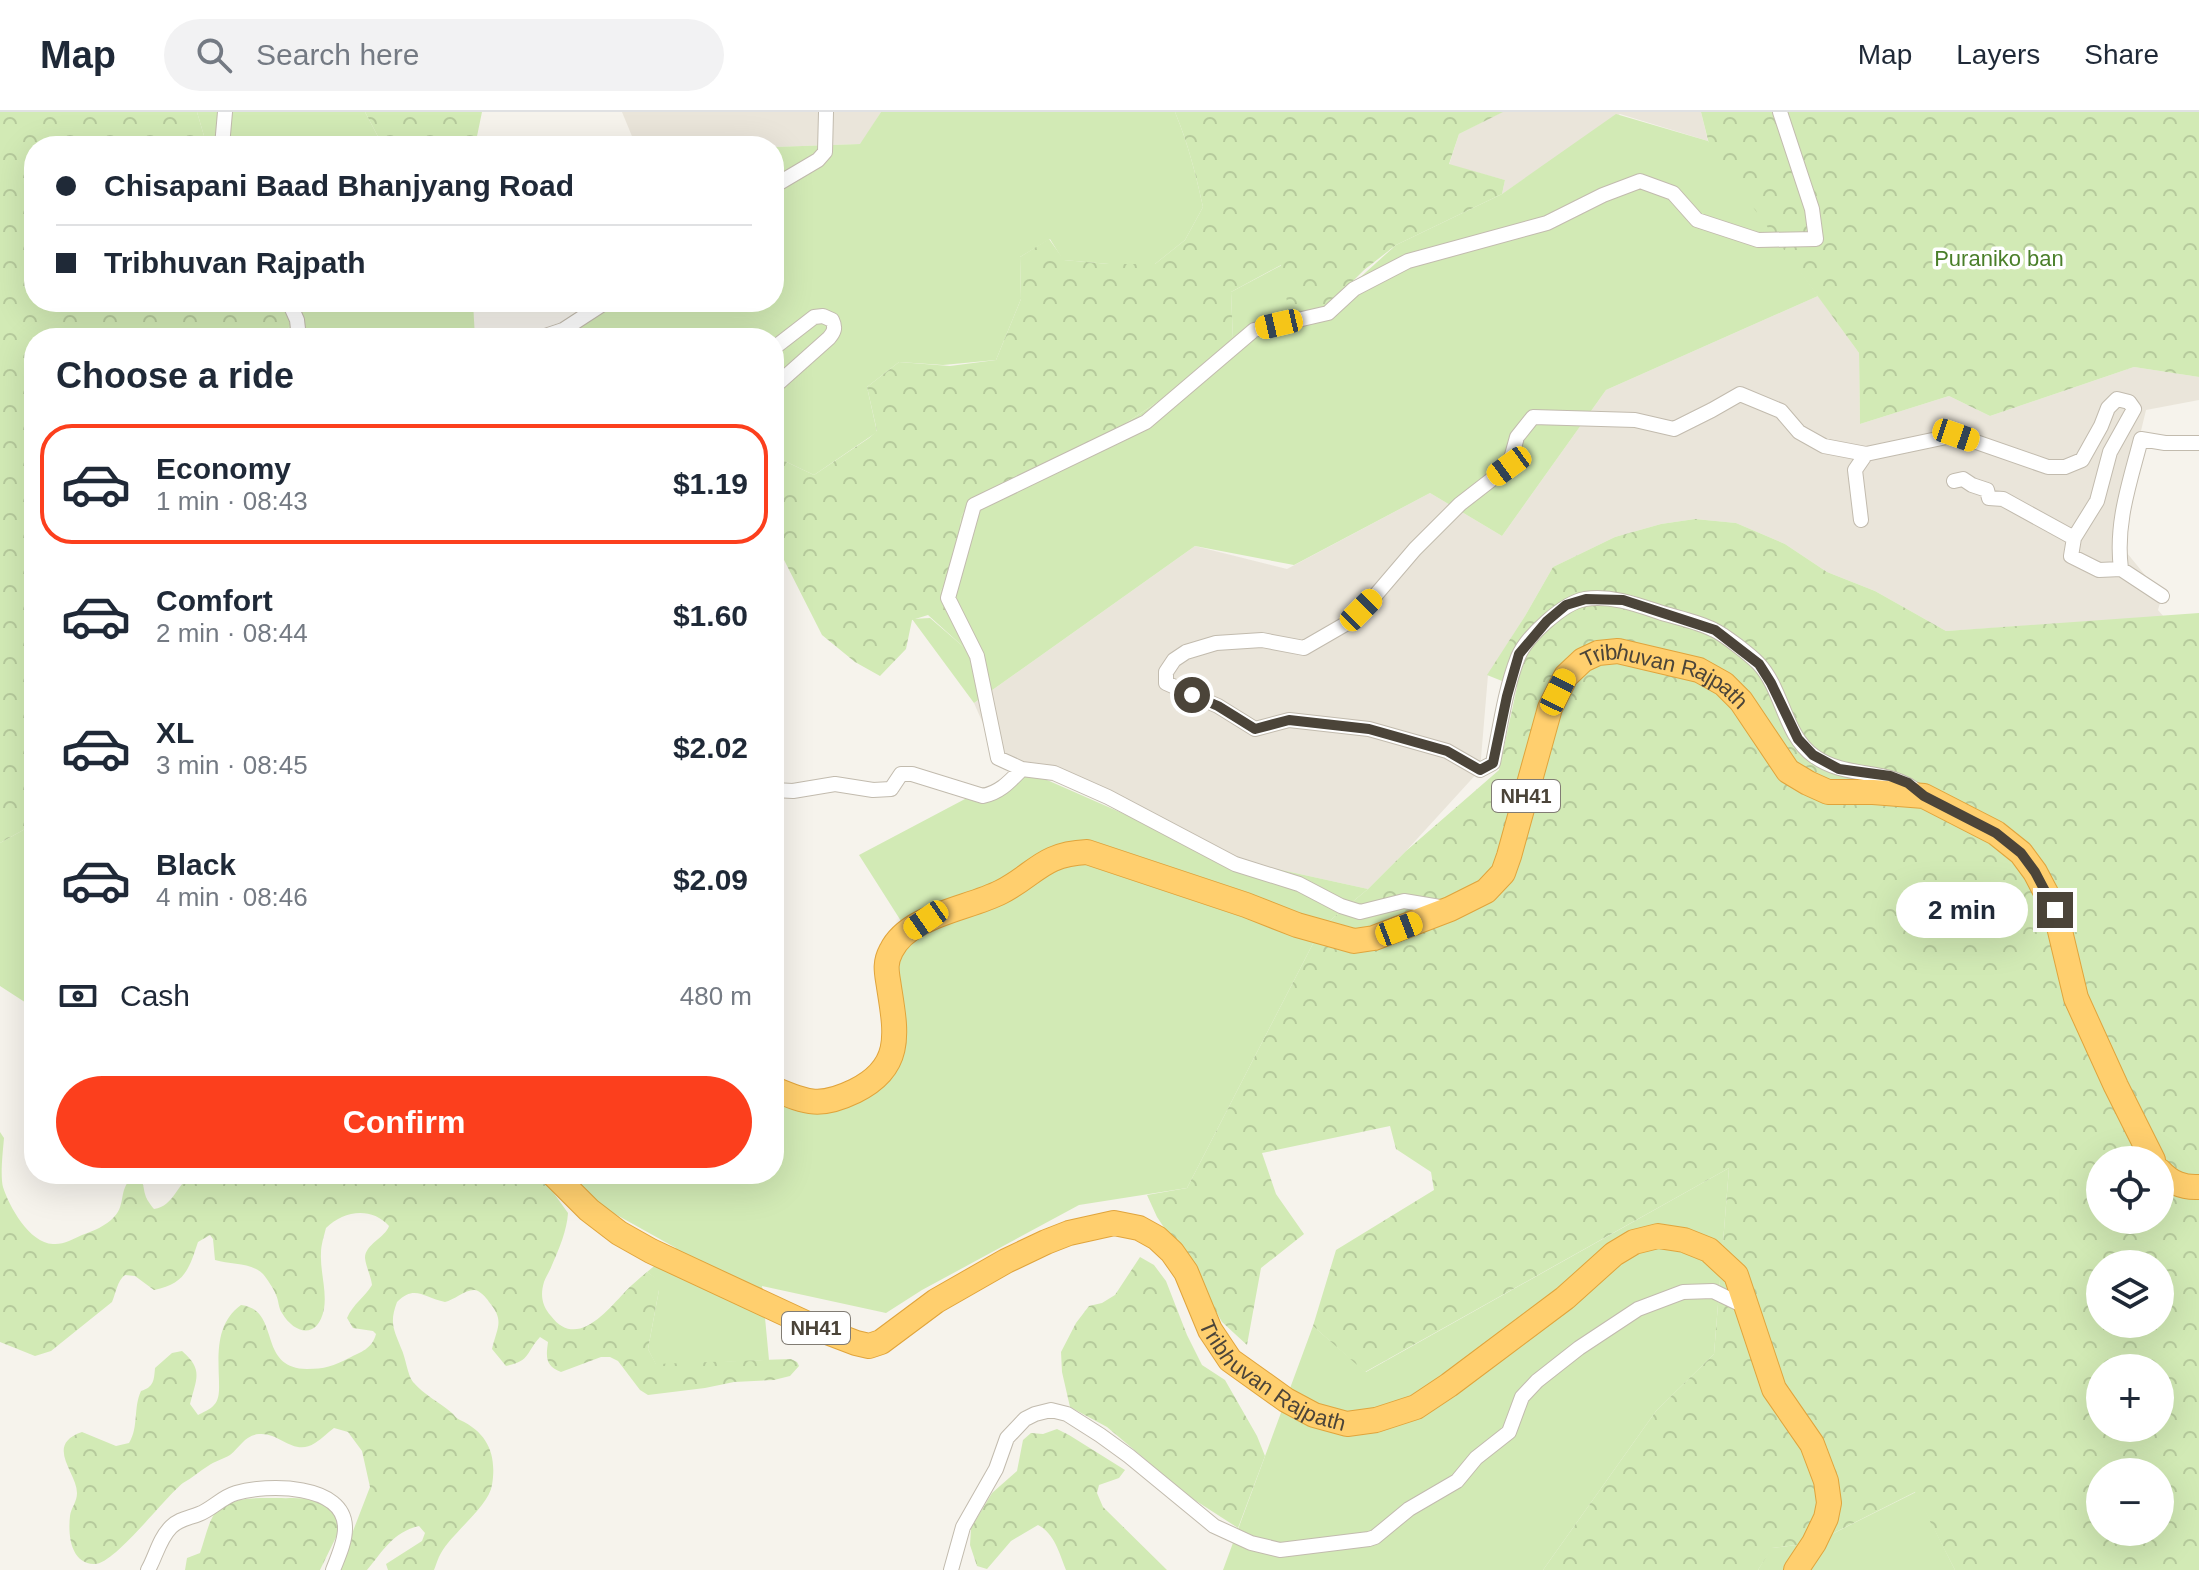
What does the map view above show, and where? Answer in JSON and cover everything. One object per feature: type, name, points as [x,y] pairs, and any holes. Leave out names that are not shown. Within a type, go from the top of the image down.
[{"type":"highway","name":"Tribhuvan Rajpath","points":[[784,1093],[806,1102],[826,1102],[863,1087],[883,1071],[892,1052],[896,1028],[885,963],[893,947],[926,920],[974,905],[1004,891],[1055,857],[1087,852],[1297,925],[1354,941],[1374,938],[1450,909],[1486,891],[1503,873],[1550,708],[1566,676],[1583,660],[1598,653],[1618,651],[1699,670],[1724,684],[1741,701],[1788,771],[1828,792],[1924,796],[1996,833],[2021,853],[2055,910],[2076,998],[2146,1146]]},
{"type":"highway","points":[[2174,1183],[2199,1187]]},
{"type":"highway","name":"Tribhuvan Rajpath","points":[[563,1184],[589,1210],[619,1233],[651,1251],[814,1327],[869,1346],[881,1342],[936,1301],[1046,1242],[1069,1233],[1114,1223],[1139,1228],[1157,1238],[1172,1252],[1186,1272],[1210,1330],[1230,1360],[1286,1400],[1314,1415],[1347,1424],[1376,1420],[1416,1407],[1565,1298],[1614,1254],[1634,1242],[1658,1236],[1684,1240],[1709,1250],[1736,1275],[1774,1389],[1812,1444],[1826,1481],[1829,1503],[1826,1518],[1796,1570]]},
{"type":"street","points":[[223,136],[225,112]]},
{"type":"street","points":[[784,180],[818,160],[825,152],[826,112]]},
{"type":"street","points":[[1450,909],[1404,901],[1360,912],[1341,906],[1299,884],[1235,864],[1108,797],[1054,773],[1022,769],[998,758],[977,656],[948,598],[974,505],[1146,422],[1254,330],[1328,313],[1354,289],[1408,261],[1547,223],[1603,195],[1640,181],[1673,193],[1697,220],[1712,225],[1758,240],[1816,239],[1812,209],[1780,112]]},
{"type":"street","points":[[566,328],[591,312]]},
{"type":"street","points":[[784,340],[814,317],[823,316],[832,320],[834,332],[784,378]]},
{"type":"street","points":[[1924,796],[1908,783],[1890,776],[1839,769],[1813,755],[1798,739],[1759,664],[1715,630],[1623,600],[1586,599],[1566,605],[1547,621],[1519,654],[1493,763],[1480,770],[1447,751],[1369,729],[1289,720],[1255,729],[1218,706],[1166,683],[1166,672],[1174,660],[1186,652],[1216,643],[1262,640],[1304,648],[1349,622],[1460,504],[1509,466],[1517,437],[1533,417],[1635,420],[1674,429],[1740,394],[1781,411],[1799,432],[1824,446],[1866,454],[1956,435],[2048,467],[2065,467],[2082,460],[2108,408],[2117,399],[2129,402],[2134,409],[2110,452],[2097,501],[2074,538],[2071,556],[2099,570],[2121,569],[2162,596]]},
{"type":"street","points":[[2121,569],[2118,546],[2122,516],[2141,439],[2199,443]]},
{"type":"street","points":[[1861,520],[1855,470],[1866,454]]},
{"type":"street","points":[[1954,481],[1963,479],[1987,490],[1989,498],[2003,499],[2074,538]]},
{"type":"street","points":[[784,790],[835,784],[873,790],[891,789],[901,774],[912,774],[983,796],[1004,788],[1022,769]]},
{"type":"street","points":[[951,1570],[963,1527],[996,1469],[1007,1438],[1025,1419],[1035,1414],[1051,1410],[1067,1414],[1129,1456],[1214,1526],[1251,1543],[1280,1550],[1369,1539],[1409,1509],[1457,1481],[1476,1458],[1509,1432],[1522,1397],[1537,1381],[1579,1348],[1638,1309],[1683,1292],[1713,1291],[1744,1306]]},
{"type":"street","points":[[148,1570],[173,1525],[231,1494],[258,1489],[312,1492],[326,1497],[337,1507],[346,1528],[333,1570]]},
{"type":"shaded area","points":[[622,112],[881,112],[861,144],[784,147],[784,136],[632,136]]},
{"type":"shaded area","points":[[1502,112],[1701,112],[1708,141],[1620,114],[1502,194],[1505,180],[1449,165],[1459,134]]},
{"type":"shaded area","points":[[1818,296],[1859,353],[1860,424],[1949,396],[1990,416],[2134,367],[2199,377],[2199,400],[2146,410],[2128,485],[2127,553],[2162,596],[2158,610],[2164,617],[1946,631],[1875,591],[1827,572],[1785,544],[1736,523],[1695,519],[1661,524],[1615,537],[1553,567],[1488,675],[1480,770],[1368,889],[1222,857],[1055,773],[998,758],[974,703],[1195,546],[1287,569],[1430,493],[1502,536],[1606,390]]},
{"type":"green space","points":[[0,112],[197,112],[204,136],[24,136],[24,312],[290,312],[294,321],[288,328],[24,328],[24,830],[0,843]]},
{"type":"green space","points":[[197,112],[365,112],[378,136],[204,136]]},
{"type":"green space","points":[[365,112],[482,112],[477,136],[378,136]]},
{"type":"green space","points":[[881,112],[1175,112],[1203,207],[1185,240],[1155,264],[1063,260],[1050,239],[1020,257],[1021,299],[996,360],[943,365],[899,362],[867,387],[877,432],[814,475],[784,461],[784,328],[566,328],[591,312],[784,312],[784,147],[860,144]]},
{"type":"green space","points":[[1175,112],[1503,112],[1459,134],[1449,164],[1505,180],[1502,194],[1396,245],[1364,270],[1325,309],[1288,308],[1281,265],[1231,292],[1233,340],[1181,396],[1165,397],[1096,443],[976,496],[961,516],[958,563],[940,592],[969,645],[968,651],[928,615],[912,620],[906,649],[880,676],[855,662],[822,635],[784,560],[784,461],[814,475],[869,438],[877,431],[867,387],[899,362],[950,366],[996,360],[1021,299],[1020,257],[1049,239],[1064,260],[1109,264],[1155,264],[1185,240],[1203,207]]},
{"type":"green space","name":"Puraniko ban","points":[[1701,112],[2199,112],[2199,377],[2134,367],[1990,416],[1949,396],[1860,424],[1859,353],[1710,148]]},
{"type":"green space","points":[[1616,114],[1708,141],[1818,296],[1606,390],[1502,536],[1430,493],[1294,565],[1195,546],[974,703],[912,619],[930,618],[966,649],[940,592],[959,558],[961,516],[976,496],[1096,443],[1165,397],[1233,340],[1231,292],[1282,265],[1325,309],[1396,245],[1502,194]]},
{"type":"green space","points":[[291,312],[474,312],[474,328],[288,328],[294,321]]},
{"type":"green space","points":[[1695,519],[1736,523],[1785,544],[1827,572],[1875,591],[1946,631],[2199,613],[2199,1570],[1955,1570],[1915,1492],[1814,1543],[1772,1548],[1758,1570],[1543,1570],[1656,1411],[1714,1354],[1729,1168],[1365,1372],[1313,1326],[1336,1250],[1434,1190],[1431,1172],[1396,1149],[1390,1126],[1262,1153],[1276,1194],[1304,1234],[1261,1268],[1247,1345],[1222,1322],[1157,1217],[1147,1195],[1187,1188],[1321,928],[1499,770],[1517,687],[1487,675],[1553,567],[1615,537],[1661,524]]},
{"type":"green space","points":[[1022,769],[1222,857],[1368,889],[1321,928],[1187,1188],[1079,1205],[922,1290],[886,1313],[762,1286],[769,1360],[656,1365],[648,1349],[659,1281],[647,1272],[676,1248],[606,1209],[577,1184],[784,1184],[784,1093],[806,1102],[883,1071],[885,963],[908,932],[859,855]]},
{"type":"green space","points":[[24,830],[24,1002],[0,986],[0,843]]},
{"type":"green space","points":[[0,1132],[4,1138],[2,1182],[10,1204],[28,1231],[53,1244],[68,1241],[111,1220],[118,1212],[127,1184],[142,1184],[147,1200],[154,1209],[167,1204],[182,1184],[547,1184],[568,1213],[562,1239],[542,1291],[546,1308],[561,1325],[570,1329],[590,1324],[647,1272],[659,1280],[648,1349],[656,1364],[791,1359],[799,1366],[790,1376],[774,1380],[734,1382],[648,1395],[640,1390],[618,1361],[610,1357],[601,1357],[561,1372],[556,1370],[548,1360],[548,1342],[540,1337],[524,1359],[506,1366],[492,1349],[498,1324],[497,1314],[477,1291],[468,1291],[445,1302],[409,1294],[397,1302],[393,1321],[411,1379],[427,1395],[478,1431],[488,1446],[493,1464],[492,1485],[484,1502],[446,1545],[434,1570],[388,1570],[386,1564],[422,1541],[425,1533],[419,1526],[395,1538],[367,1570],[338,1570],[370,1487],[362,1451],[348,1432],[334,1428],[307,1447],[294,1446],[267,1434],[250,1437],[230,1455],[183,1483],[126,1543],[103,1562],[94,1564],[80,1559],[70,1539],[70,1516],[77,1493],[64,1451],[71,1437],[82,1432],[116,1446],[129,1443],[141,1391],[151,1385],[155,1368],[172,1353],[182,1351],[196,1370],[190,1404],[198,1415],[211,1408],[219,1394],[220,1339],[227,1321],[241,1305],[254,1309],[261,1317],[275,1350],[291,1366],[324,1368],[366,1349],[376,1334],[353,1328],[347,1318],[372,1285],[366,1253],[389,1226],[374,1215],[357,1213],[340,1218],[326,1228],[321,1253],[324,1309],[321,1319],[312,1329],[299,1329],[287,1320],[272,1287],[258,1270],[215,1260],[210,1235],[198,1242],[184,1274],[173,1284],[154,1290],[135,1276],[125,1275],[118,1284],[112,1302],[51,1351],[35,1356],[0,1342]]},
{"type":"green space","points":[[1729,1168],[1714,1354],[1656,1411],[1543,1570],[1223,1570],[1313,1326],[1366,1372]]},
{"type":"green space","points":[[1140,1257],[1154,1265],[1166,1281],[1202,1365],[1225,1380],[1265,1456],[1238,1528],[1190,1497],[1107,1427],[1070,1407],[1061,1352],[1089,1306],[1115,1295]]},
{"type":"green space","points":[[1057,1429],[1125,1470],[1119,1478],[1099,1485],[1097,1493],[1103,1507],[1167,1570],[1066,1570],[1052,1539],[1038,1525],[1011,1541],[987,1569],[977,1566],[970,1545],[971,1528],[992,1493],[1017,1471],[1023,1440],[1031,1433],[1043,1434]]},
{"type":"green space","points":[[1916,1492],[1955,1570],[1758,1570],[1771,1548],[1814,1543]]},
{"type":"green space","points":[[293,1498],[324,1503],[337,1519],[340,1529],[320,1570],[185,1570],[187,1558],[200,1553],[211,1520],[219,1509],[238,1500]]},
{"type":"route","points":[[1192,695],[1218,706],[1255,729],[1289,720],[1369,729],[1447,751],[1480,770],[1493,763],[1519,654],[1547,621],[1566,605],[1586,599],[1623,600],[1715,630],[1759,664],[1798,739],[1813,755],[1839,769],[1890,776],[1908,783],[1924,796],[1996,833],[2021,853],[2055,910]]}]
